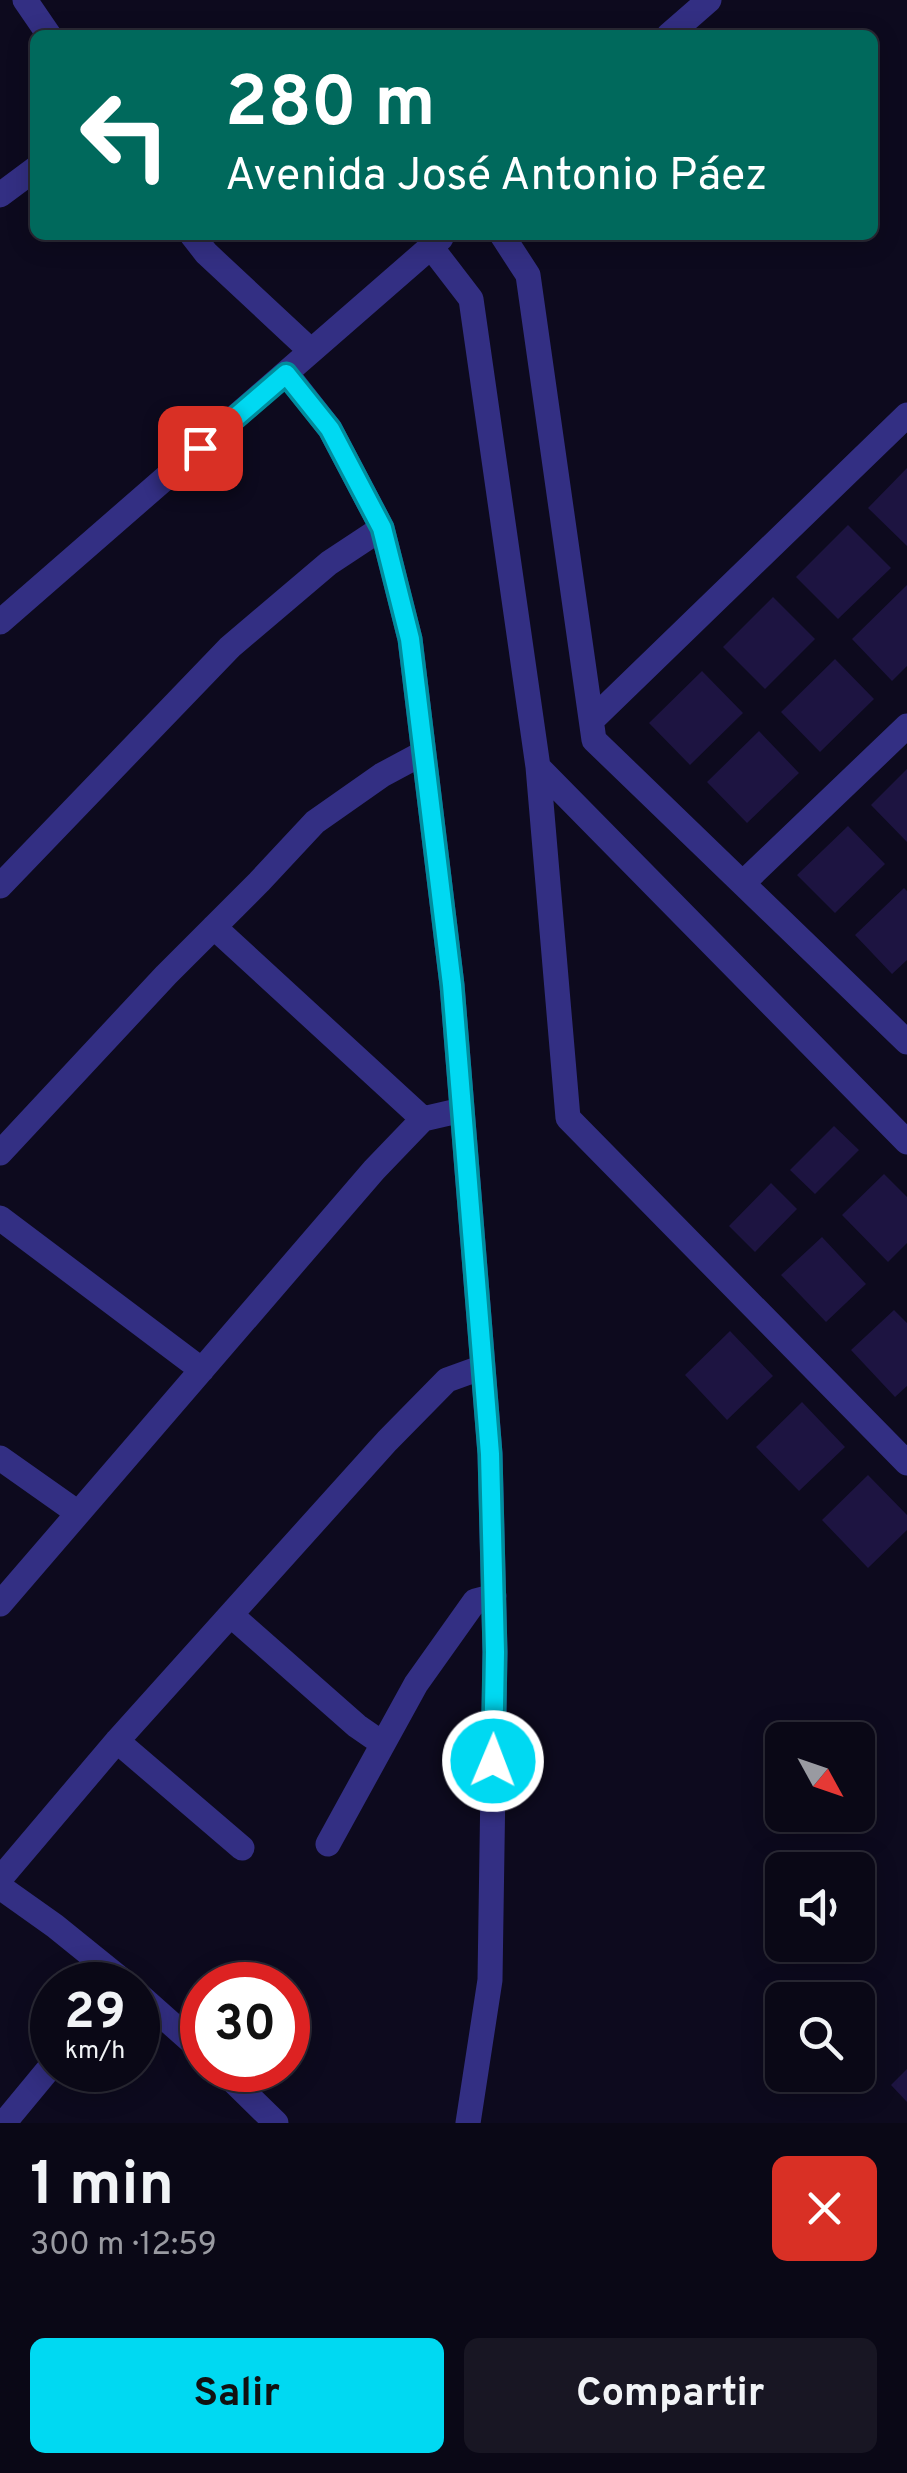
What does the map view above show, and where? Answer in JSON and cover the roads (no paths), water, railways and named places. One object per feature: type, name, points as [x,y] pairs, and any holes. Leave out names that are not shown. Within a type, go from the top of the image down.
[{"type":"street","points":[[25,0],[45,30]]},
{"type":"street","points":[[675,30],[709,0]]},
{"type":"street","points":[[0,196],[30,172]]},
{"type":"street","points":[[196,240],[311,351]]},
{"type":"street","points":[[505,240],[528,275],[594,740],[904,1034]]},
{"type":"street","points":[[0,622],[438,241],[470,299],[538,767],[568,1118],[907,1463]]},
{"type":"street","points":[[286,374],[330,429],[382,528],[410,639],[452,985],[490,1454],[495,1652],[490,1980],[468,2123]]},
{"type":"street","points":[[592,720],[907,415]]},
{"type":"street","points":[[0,886],[230,648],[330,563],[382,528]]},
{"type":"street","points":[[743,883],[907,726]]},
{"type":"street","points":[[0,1153],[315,822],[382,774],[423,753]]},
{"type":"street","points":[[538,767],[907,1142]]},
{"type":"street","points":[[214,927],[422,1118]]},
{"type":"street","points":[[0,1604],[422,1118],[462,1110]]},
{"type":"street","points":[[0,1218],[202,1370]]},
{"type":"street","points":[[0,1879],[117,1741],[388,1440],[447,1380],[483,1367]]},
{"type":"street","points":[[0,1458],[78,1513]]},
{"type":"street","points":[[328,1844],[416,1684],[475,1601],[494,1596]]},
{"type":"street","points":[[231,1615],[356,1726],[383,1744]]},
{"type":"street","points":[[117,1741],[242,1848]]},
{"type":"street","points":[[0,1888],[98,1962]]},
{"type":"street","points":[[160,2015],[180,2033]]},
{"type":"street","points":[[5,2120],[30,2091]]},
{"type":"street","points":[[244,2092],[276,2123]]}]
